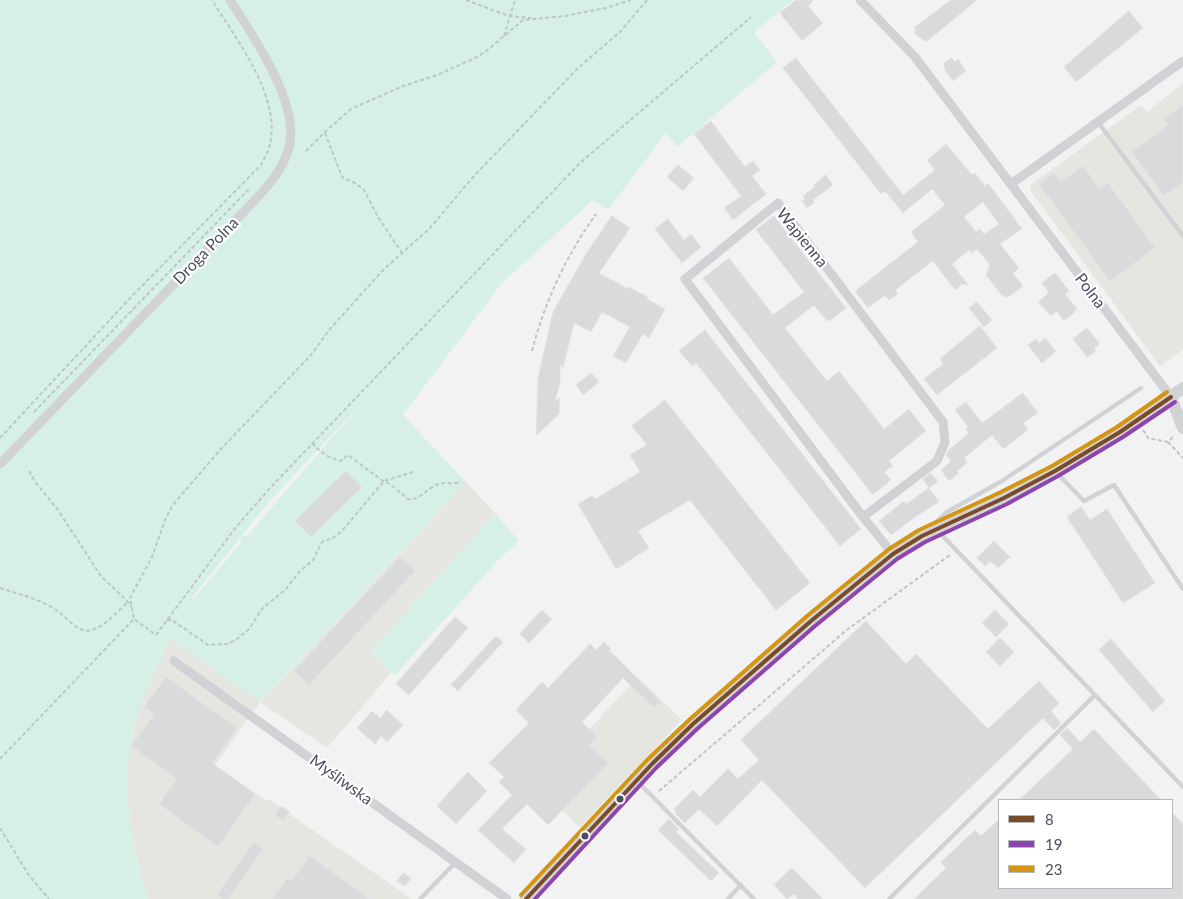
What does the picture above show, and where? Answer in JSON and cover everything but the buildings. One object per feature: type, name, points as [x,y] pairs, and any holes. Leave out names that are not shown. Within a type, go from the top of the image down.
[{"type":"street","name":"Droga Polna","points":[[0,464],[254,202],[272,182],[281,168],[289,149],[291,129],[278,82],[271,67],[230,0]]},
{"type":"street","name":"Polna","points":[[860,0],[914,57],[1171,397],[1183,407]]},
{"type":"street","points":[[1011,184],[1183,61]]},
{"type":"street","name":"Wapienna","points":[[863,517],[936,460],[945,442],[943,422],[778,204],[685,279],[863,517],[893,554]]},
{"type":"street","points":[[526,899],[637,780],[687,730],[810,621],[893,554],[922,536],[1004,498],[1056,471],[1137,422],[1183,388]]},
{"type":"street","name":"Polna","points":[[1171,397],[1183,428]]},
{"type":"street","name":"Myśliwska","points":[[174,661],[507,899]]},
{"type":"lane","points":[[1098,122],[1183,236]]},
{"type":"lane","points":[[922,536],[947,512],[1002,481],[1141,388]]},
{"type":"lane","points":[[1056,471],[1084,501],[1114,485],[1183,589]]},
{"type":"lane","points":[[937,529],[1183,787]]},
{"type":"lane","points":[[889,899],[1095,696]]},
{"type":"lane","points":[[637,780],[754,899]]},
{"type":"lane","points":[[420,899],[456,862]]},
{"type":"lane","points":[[728,899],[741,886]]},
{"type":"path","points":[[0,438],[134,295],[261,165],[270,145],[272,129],[271,114],[264,89],[212,0]]},
{"type":"path","points":[[466,0],[509,16],[534,18]]},
{"type":"path","points":[[504,36],[515,0]]},
{"type":"path","points":[[306,151],[351,109],[475,58],[523,20],[565,16],[606,8],[631,0]]},
{"type":"path","points":[[648,0],[620,32],[559,87],[473,176],[430,228],[383,270],[330,329],[311,355],[220,450],[172,506],[165,520],[152,558],[130,598],[134,619],[156,635],[236,527],[312,443],[580,163],[751,17]]},
{"type":"path","points":[[325,132],[342,176],[364,190],[378,217],[402,253]]},
{"type":"path","points":[[34,413],[255,184]]},
{"type":"path","points":[[532,351],[549,296],[579,239],[596,214]]},
{"type":"path","points":[[1137,422],[1148,438],[1168,442],[1183,458]]},
{"type":"path","points":[[1168,442],[1183,428]]},
{"type":"path","points":[[312,443],[328,457],[338,461],[341,461],[348,455],[390,484],[405,498],[411,500],[440,484],[456,484],[461,482]]},
{"type":"path","points":[[29,470],[36,483],[58,510],[101,576],[128,602],[132,609]]},
{"type":"path","points":[[167,620],[172,620],[208,645],[227,644],[236,640],[249,628],[262,609],[286,589],[300,571],[313,560],[322,542],[333,538],[340,532],[384,481],[413,472]]},
{"type":"path","points":[[653,796],[848,629],[956,550]]},
{"type":"path","points":[[0,588],[43,602],[61,613],[80,630],[86,631],[102,625],[128,602]]},
{"type":"path","points":[[0,759],[134,619]]},
{"type":"path","points":[[0,828],[28,874],[49,899]]},
{"type":"shaded area","points":[[1183,83],[1183,350],[1160,366],[1030,190],[1030,185],[1141,105],[1147,112]]},
{"type":"shaded area","points":[[466,482],[495,513],[370,652],[392,672],[327,748],[260,702],[215,765],[267,801],[268,799],[412,899],[148,899],[141,877],[130,825],[126,785],[129,752],[138,708],[171,638],[261,702]]},
{"type":"shaded area","points":[[638,677],[682,720],[580,827],[536,786]]},
{"type":"green space","points":[[0,0],[793,0],[754,32],[777,62],[677,147],[666,133],[608,210],[593,200],[502,283],[403,415],[466,482],[260,702],[171,639],[149,684],[138,712],[128,759],[128,806],[131,830],[148,899],[0,899]],"holes":[[[362,403],[247,536],[242,536],[266,505]],[[241,537],[241,543],[193,599],[192,598]]]},
{"type":"green space","points":[[495,513],[519,541],[499,559],[395,675],[370,652]]},
{"type":"transit line","name":"23","points":[[521,895],[647,760],[689,720],[807,616],[889,549],[919,530],[1052,466],[1117,427],[1167,392]]},
{"type":"transit line","name":"8","points":[[526,899],[652,764],[693,724],[811,621],[893,554],[922,536],[1004,498],[1055,471],[1120,432],[1171,397]]},
{"type":"transit line","name":"19","points":[[535,899],[656,768],[697,729],[815,626],[897,559],[925,542],[1007,504],[1058,476],[1123,437],[1175,402]]}]
